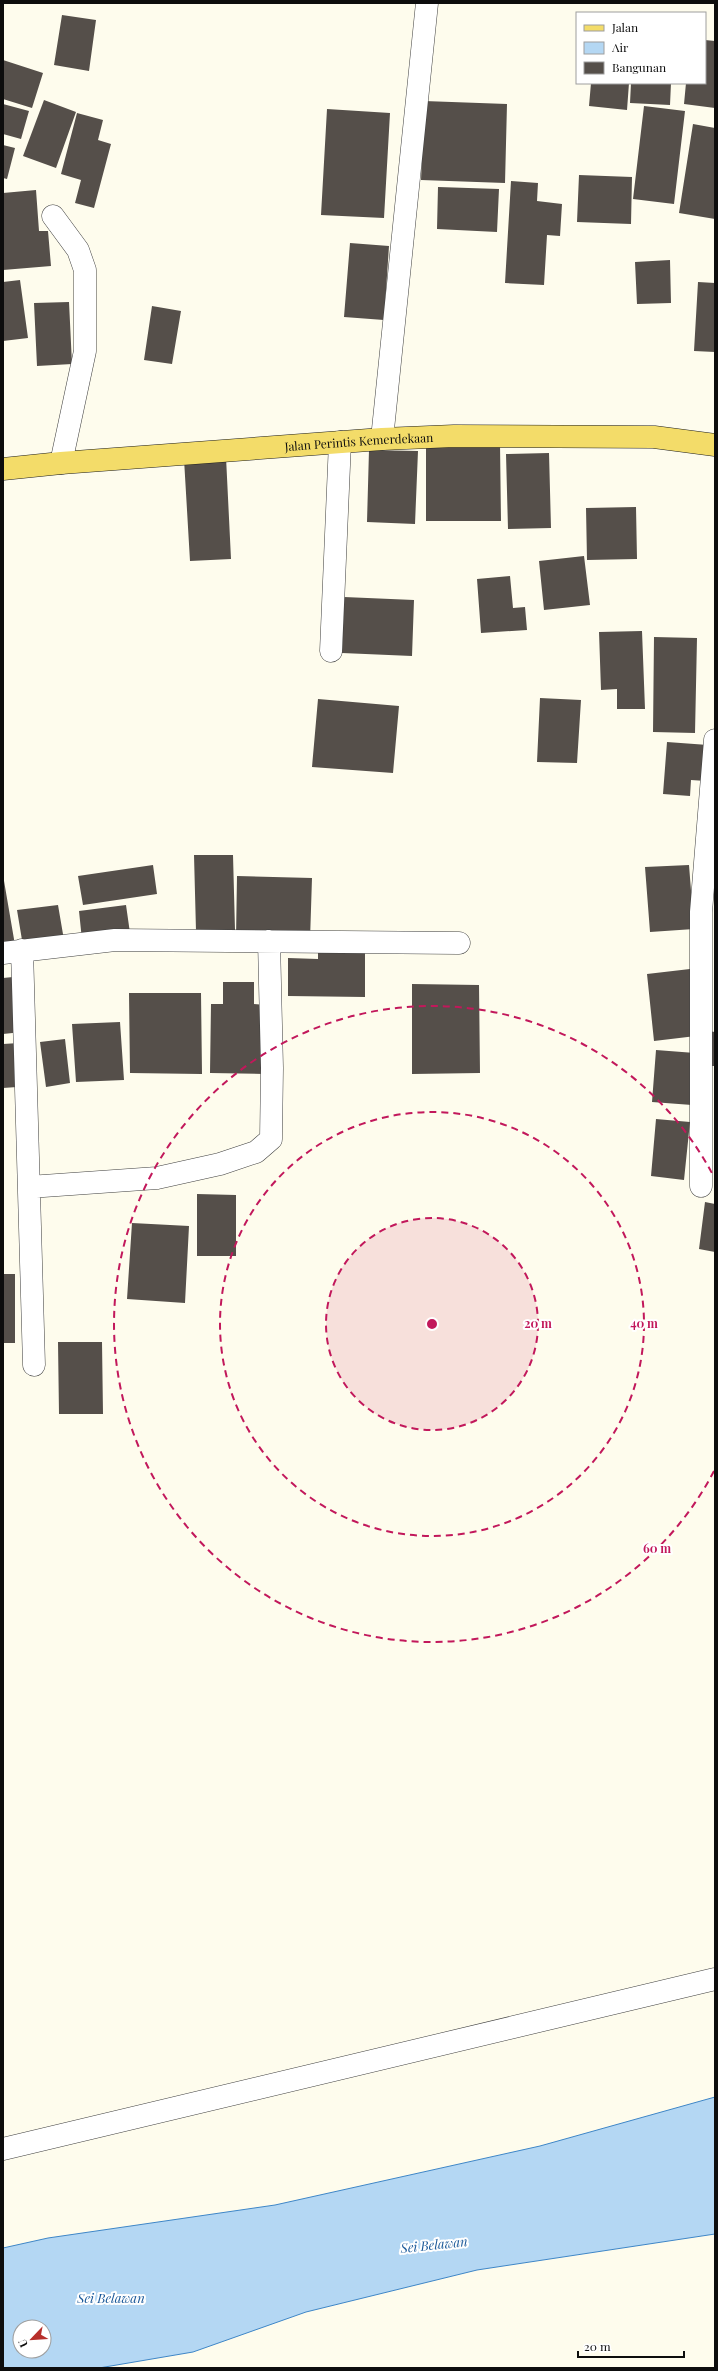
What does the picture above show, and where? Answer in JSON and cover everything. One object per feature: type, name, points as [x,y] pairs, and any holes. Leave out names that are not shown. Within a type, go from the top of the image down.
[{"type":"main road","name":"Jalan Perintis Kemerdekaan","points":[[3,469],[61,463],[340,442],[454,436],[654,437],[715,445]]},
{"type":"street","points":[[382,439],[427,3]]},
{"type":"street","points":[[53,216],[78,250],[85,270],[85,351],[61,463]]},
{"type":"street","points":[[331,651],[340,442]]},
{"type":"street","points":[[701,1186],[701,920],[709,877],[715,740]]},
{"type":"street","points":[[34,1365],[29,1187],[12,952],[115,940],[459,943]]},
{"type":"street","points":[[29,1187],[157,1178],[220,1164],[256,1152],[271,1139],[272,1068],[269,941]]},
{"type":"street","points":[[3,2149],[715,1979]]},
{"type":"water","name":"Sei Belawan","points":[[715,2097],[715,2234],[477,2270],[306,2312],[193,2352],[99,2368],[3,2368],[3,2248],[48,2238],[275,2205],[540,2146]]},
{"type":"building","points":[[62,15],[96,20],[89,71],[54,65]]},
{"type":"building","points":[[706,40],[715,41],[715,108],[684,104],[686,84],[706,84]]},
{"type":"building","points":[[3,60],[43,73],[32,108],[3,99]]},
{"type":"building","points":[[591,84],[629,84],[627,110],[589,106]]},
{"type":"building","points":[[631,84],[671,84],[670,105],[630,103]]},
{"type":"building","points":[[44,100],[76,112],[56,168],[23,156]]},
{"type":"building","points":[[424,101],[507,104],[505,183],[421,180]]},
{"type":"building","points":[[3,104],[29,111],[21,139],[3,134]]},
{"type":"building","points":[[644,106],[685,111],[674,204],[633,199]]},
{"type":"building","points":[[327,109],[390,113],[384,218],[321,215]]},
{"type":"building","points":[[77,113],[103,120],[98,140],[111,144],[94,208],[75,203],[81,180],[61,174]]},
{"type":"building","points":[[693,124],[715,128],[715,219],[679,213]]},
{"type":"building","points":[[3,145],[15,148],[7,179],[3,178]]},
{"type":"building","points":[[579,175],[632,177],[631,224],[577,222]]},
{"type":"building","points":[[511,181],[538,183],[537,201],[562,204],[560,236],[547,235],[544,285],[505,283]]},
{"type":"building","points":[[438,187],[499,189],[497,232],[437,229]]},
{"type":"building","points":[[36,190],[39,231],[48,231],[51,266],[3,270],[3,193]]},
{"type":"building","points":[[350,243],[389,246],[384,320],[344,317]]},
{"type":"building","points":[[670,260],[671,303],[637,304],[635,262]]},
{"type":"building","points":[[20,280],[28,338],[3,341],[3,282]]},
{"type":"building","points":[[698,282],[715,283],[715,352],[694,351]]},
{"type":"building","points":[[69,302],[72,364],[37,366],[34,303]]},
{"type":"building","points":[[152,306],[181,311],[172,364],[144,360]]},
{"type":"building","points":[[500,443],[501,521],[426,521],[426,444]]},
{"type":"building","points":[[369,450],[418,451],[415,524],[367,522]]},
{"type":"building","points":[[549,453],[551,528],[508,529],[506,454]]},
{"type":"building","points":[[226,457],[231,559],[190,561],[184,459]]},
{"type":"building","points":[[636,507],[637,559],[587,560],[586,508]]},
{"type":"building","points":[[584,556],[590,605],[544,610],[539,561]]},
{"type":"building","points":[[510,576],[513,608],[525,607],[527,630],[481,633],[477,579]]},
{"type":"building","points":[[344,597],[414,600],[412,656],[342,653]]},
{"type":"building","points":[[642,631],[645,709],[617,709],[617,689],[601,690],[599,632]]},
{"type":"building","points":[[654,637],[697,638],[695,733],[653,732]]},
{"type":"building","points":[[540,698],[581,700],[577,763],[537,762]]},
{"type":"building","points":[[318,699],[399,706],[393,773],[312,767]]},
{"type":"building","points":[[667,742],[708,745],[706,781],[691,780],[690,796],[663,794]]},
{"type":"building","points":[[194,855],[233,855],[235,930],[196,931]]},
{"type":"building","points":[[153,865],[157,894],[83,905],[78,876]]},
{"type":"building","points":[[689,865],[694,929],[650,932],[645,867]]},
{"type":"building","points":[[3,875],[15,945],[3,947]]},
{"type":"building","points":[[237,876],[312,878],[310,940],[236,938]]},
{"type":"building","points":[[58,905],[64,940],[23,946],[17,910]]},
{"type":"building","points":[[126,905],[130,933],[82,940],[79,911]]},
{"type":"building","points":[[318,948],[365,949],[365,997],[288,996],[288,958],[318,959]]},
{"type":"building","points":[[690,969],[696,1036],[654,1041],[647,974]]},
{"type":"building","points":[[13,977],[22,1032],[3,1034],[3,978]]},
{"type":"building","points":[[223,982],[254,982],[254,1004],[266,1005],[265,1074],[210,1073],[211,1004],[223,1004]]},
{"type":"building","points":[[412,984],[479,985],[480,1073],[412,1074]]},
{"type":"building","points":[[129,993],[201,993],[202,1074],[130,1073]]},
{"type":"building","points":[[120,1022],[124,1080],[76,1082],[72,1024]]},
{"type":"building","points":[[708,1031],[715,1032],[715,1066],[708,1066]]},
{"type":"building","points":[[65,1039],[70,1083],[46,1087],[40,1042]]},
{"type":"building","points":[[19,1043],[17,1087],[3,1088],[3,1044]]},
{"type":"building","points":[[656,1050],[695,1053],[692,1105],[652,1102]]},
{"type":"building","points":[[656,1119],[690,1122],[684,1180],[651,1176]]},
{"type":"building","points":[[197,1194],[236,1195],[236,1256],[197,1256]]},
{"type":"building","points":[[705,1202],[715,1204],[715,1252],[699,1249]]},
{"type":"building","points":[[132,1223],[189,1226],[185,1303],[127,1299]]},
{"type":"building","points":[[3,1274],[15,1274],[15,1343],[3,1343]]},
{"type":"building","points":[[58,1342],[102,1342],[103,1414],[59,1414]]}]
